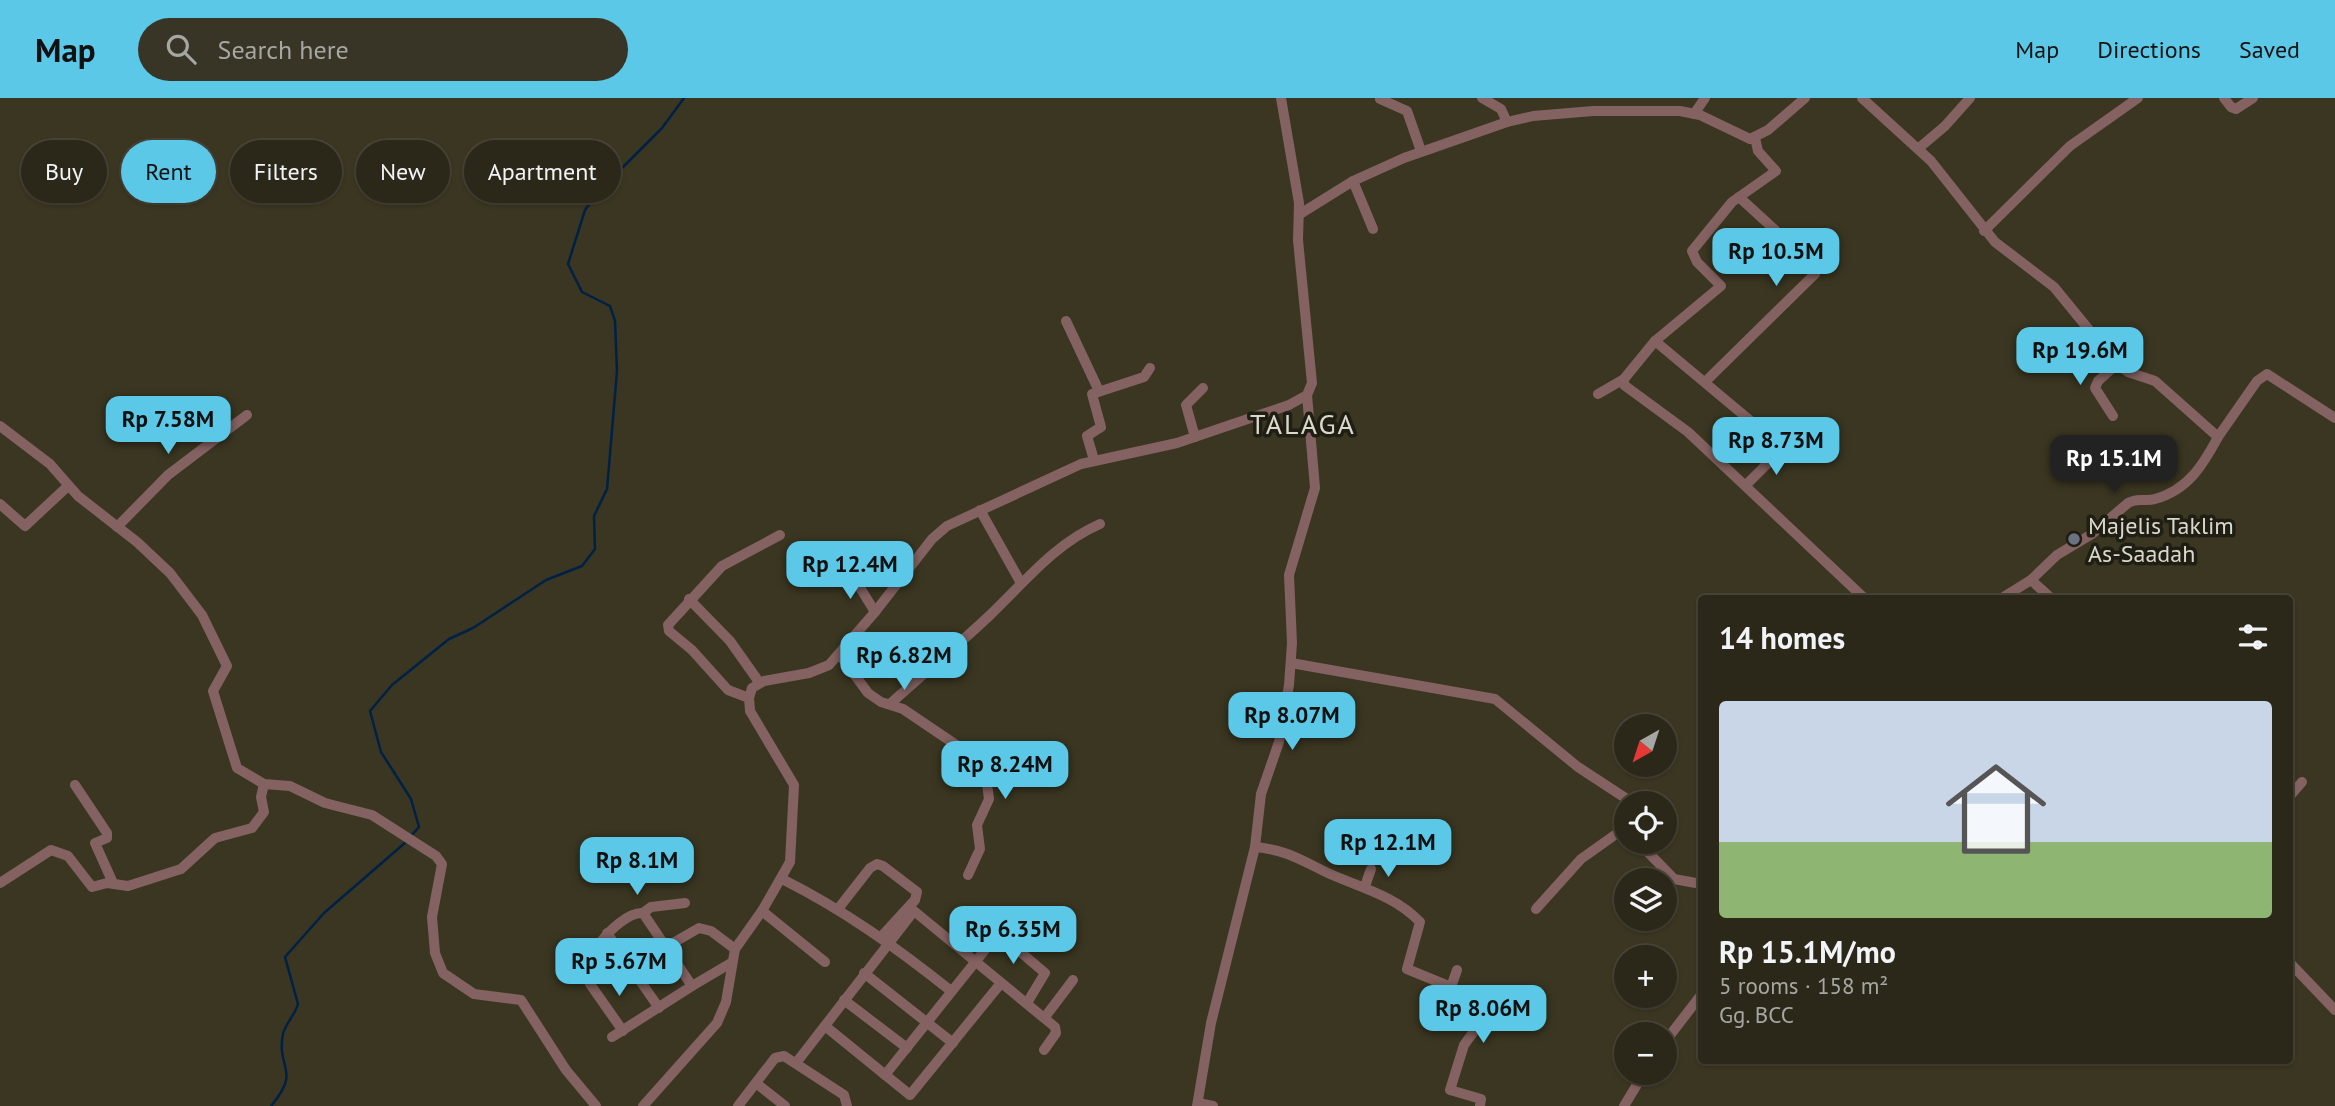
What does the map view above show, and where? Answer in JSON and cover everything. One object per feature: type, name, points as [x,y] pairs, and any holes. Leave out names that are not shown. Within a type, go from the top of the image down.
[{"type":"street","points":[[1213,1106],[1198,1104],[1211,1023],[1255,846],[1261,794],[1279,742],[1291,663],[1289,575],[1315,488],[1307,395],[1312,383],[1298,240],[1300,214],[1281,98]]},
{"type":"street","points":[[1482,98],[1501,109],[1507,122]]},
{"type":"street","points":[[1300,214],[1353,181],[1421,151],[1533,116],[1593,111],[1668,111],[1694,114],[1746,138],[1755,138],[1805,98]]},
{"type":"street","points":[[1862,98],[1919,148],[1939,170],[1984,231],[2006,252],[2054,288],[2116,364],[2128,372],[2155,381],[2218,437]]},
{"type":"street","points":[[1984,231],[2070,146],[2138,98]]},
{"type":"street","points":[[2224,98],[2236,109],[2253,98]]},
{"type":"street","points":[[1380,99],[1407,111],[1421,151]]},
{"type":"street","points":[[1919,148],[1945,126],[1966,99]]},
{"type":"street","points":[[1694,114],[1699,100]]},
{"type":"street","points":[[1598,394],[1624,379],[1655,341],[1721,286],[1697,262],[1692,251],[1703,234],[1739,197],[1776,169],[1758,150],[1755,138]]},
{"type":"street","points":[[1353,181],[1373,229]]},
{"type":"street","points":[[1706,381],[1815,274],[1799,252],[1739,197]]},
{"type":"street","points":[[1066,321],[1099,391]]},
{"type":"street","points":[[1655,341],[1783,448],[1746,485]]},
{"type":"street","points":[[2113,416],[2095,388],[2098,381],[2116,364]]},
{"type":"street","points":[[1094,460],[1087,439],[1101,427],[1092,397],[1099,391],[1144,377],[1150,368]]},
{"type":"street","points":[[2007,595],[2031,580],[2057,555],[2092,534],[2128,503],[2135,499],[2155,499],[2184,486],[2205,462],[2218,437],[2258,382],[2267,374],[2335,418]]},
{"type":"street","points":[[1624,379],[1623,385],[1628,390],[1678,423],[1746,485],[1824,564],[1860,595]]},
{"type":"street","points":[[1195,437],[1186,405],[1203,388]]},
{"type":"street","points":[[643,1106],[717,1023],[726,1002],[735,949],[782,879],[791,855],[794,785],[754,718],[749,698],[752,688],[759,682],[816,671],[840,655],[942,529],[1050,477],[1094,460],[1195,437],[1289,405],[1307,395]]},
{"type":"street","points":[[117,527],[168,475],[247,415]]},
{"type":"street","points":[[1,428],[50,464],[68,486],[170,573],[187,593],[213,634],[227,666],[213,691],[237,768],[264,784],[290,786],[325,803],[372,814],[436,856],[442,868],[433,904],[433,938],[443,973],[474,994],[521,1000],[566,1070],[596,1106]]},
{"type":"street","points":[[0,504],[25,526],[68,486]]},
{"type":"street","points":[[980,510],[1021,583]]},
{"type":"street","points":[[890,704],[985,620],[1066,543],[1100,524]]},
{"type":"street","points":[[749,698],[728,690],[701,659],[669,631],[671,618],[722,566],[780,535]]},
{"type":"street","points":[[851,573],[875,612]]},
{"type":"street","points":[[2031,580],[2048,595]]},
{"type":"street","points":[[689,599],[730,641],[759,682]]},
{"type":"street","points":[[840,655],[861,686],[875,698],[890,704],[974,757],[987,773],[989,799],[976,829],[980,849],[968,875]]},
{"type":"street","points":[[1291,663],[1495,699],[1578,767],[1615,791]]},
{"type":"street","points":[[2293,792],[2302,782]]},
{"type":"street","points":[[0,883],[51,850],[68,856],[88,886],[113,883],[128,886],[167,875],[181,869],[215,838],[252,828],[264,812],[261,797],[264,784]]},
{"type":"street","points":[[75,785],[107,833],[107,838],[95,843],[113,883]]},
{"type":"street","points":[[1536,909],[1581,859],[1614,836]]},
{"type":"street","points":[[1255,846],[1289,852],[1330,874],[1365,886],[1419,921],[1407,969],[1451,987],[1485,1014],[1464,1045],[1450,1087],[1452,1092],[1481,1099],[1480,1106]]},
{"type":"street","points":[[1650,854],[1674,879],[1698,883]]},
{"type":"street","points":[[796,1063],[864,973],[885,939],[911,909],[917,892],[877,864],[870,868],[838,909]]},
{"type":"street","points":[[1365,886],[1371,869]]},
{"type":"street","points":[[782,879],[838,909],[885,939],[951,991]]},
{"type":"street","points":[[600,943],[607,933],[636,913],[643,913],[652,907],[685,903]]},
{"type":"street","points":[[911,909],[1055,1027],[1056,1033],[1044,1051]]},
{"type":"street","points":[[762,911],[825,962]]},
{"type":"street","points":[[643,913],[692,986]]},
{"type":"street","points":[[666,947],[699,928],[711,931],[735,949]]},
{"type":"street","points":[[607,933],[659,1008]]},
{"type":"street","points":[[885,1075],[974,961],[999,936],[1039,966],[1045,977],[1027,1003]]},
{"type":"street","points":[[612,1037],[731,963]]},
{"type":"street","points":[[2293,966],[2335,1010]]},
{"type":"street","points":[[1451,987],[1457,970]]},
{"type":"street","points":[[864,973],[953,1043]]},
{"type":"street","points":[[1045,1017],[1073,980]]},
{"type":"street","points":[[825,1026],[906,1093],[914,1094],[1001,983]]},
{"type":"street","points":[[590,984],[623,1031]]},
{"type":"street","points":[[1677,1026],[1698,999]]},
{"type":"street","points":[[844,1000],[907,1048]]},
{"type":"street","points":[[738,1106],[775,1058],[784,1056],[844,1095],[847,1106]]},
{"type":"street","points":[[756,1083],[785,1106]]},
{"type":"street","points":[[1624,1106],[1637,1085]]},
{"type":"waterway","points":[[410,837],[419,827],[411,799],[381,752],[370,711],[392,685],[449,639],[473,628],[546,580],[582,566],[595,549],[594,516],[607,489],[617,371],[615,321],[610,306],[582,292],[568,264],[585,210],[600,190],[662,128],[684,98]]},
{"type":"waterway","points":[[271,1106],[285,1084],[287,1076],[282,1046],[283,1034],[298,1004],[285,957],[324,913],[406,842]]},
{"type":"place","name":"Majelis Taklim As-Saadah","points":[[2074,539]]},
{"type":"district","name":"TALAGA","points":[[1303,423]]}]
